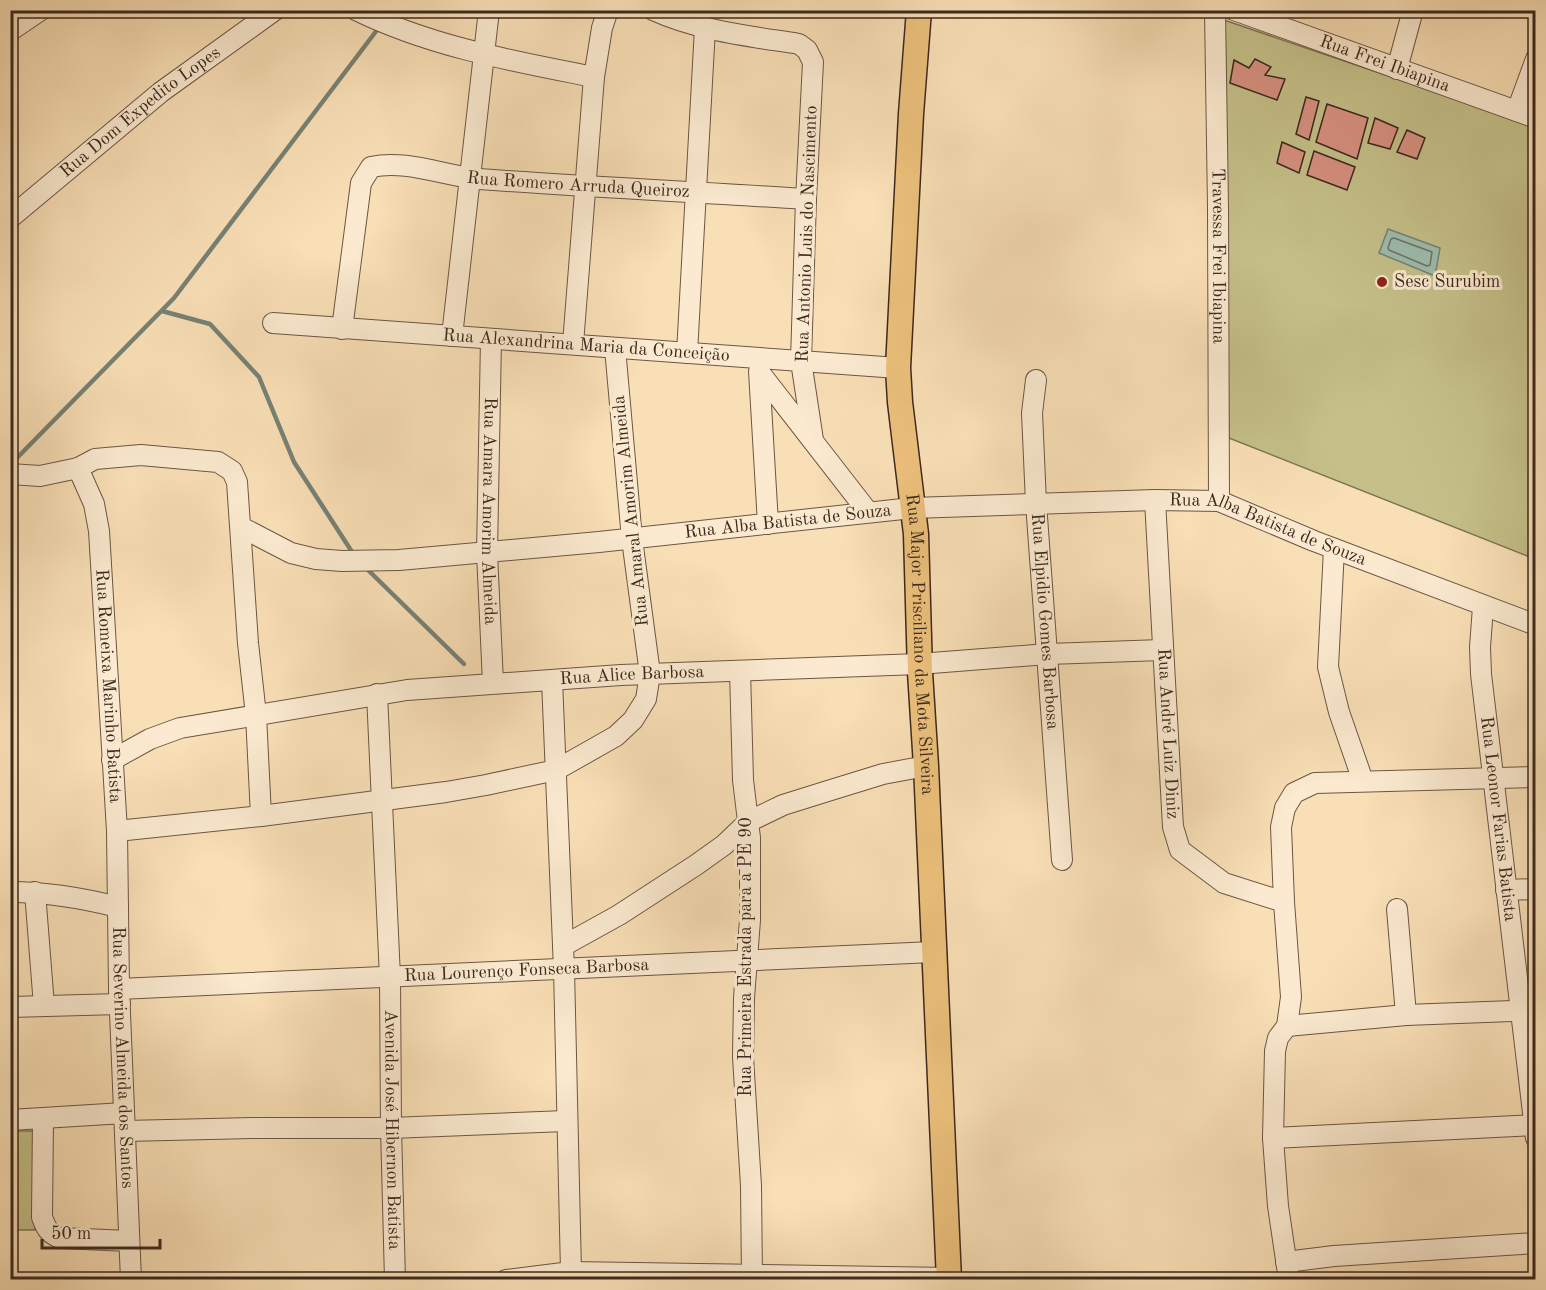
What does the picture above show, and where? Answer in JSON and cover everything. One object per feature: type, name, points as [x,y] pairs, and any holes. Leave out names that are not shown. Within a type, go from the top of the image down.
[{"type":"main road","name":"Rua Major Prisciliano da Mota Silveira","points":[[919,10],[910,114],[898,368],[915,534],[949,1279]]},
{"type":"street","points":[[10,31],[41,10]]},
{"type":"street","name":"Rua Dom Expedito Lopes","points":[[10,218],[161,92],[275,10]]},
{"type":"street","points":[[452,336],[489,10]]},
{"type":"street","points":[[573,344],[594,77],[602,28],[608,10]]},
{"type":"street","points":[[653,10],[676,21],[705,28],[687,352]]},
{"type":"street","name":"Travessa Frei Ibiapina","points":[[1215,10],[1219,501]]},
{"type":"street","name":"Rua Frei Ibiapina","points":[[1234,10],[1276,17],[1397,69],[1536,118]]},
{"type":"street","points":[[1397,69],[1413,10]]},
{"type":"street","points":[[363,14],[403,30],[484,55],[594,77]]},
{"type":"street","name":"Rua Antonio Luis do Nascimento","points":[[705,28],[799,44],[807,50],[813,62],[801,361],[813,440]]},
{"type":"street","points":[[1517,111],[1536,59]]},
{"type":"street","name":"Rua Romero Arruda Queiroz","points":[[342,329],[361,183],[371,167],[395,165],[471,178],[585,187],[806,199]]},
{"type":"street","name":"Rua Alexandrina Maria da Conceição","points":[[273,323],[687,352],[759,366],[801,361],[898,368]]},
{"type":"street","name":"Rua Amara Amorim Almeida","points":[[490,339],[487,553],[494,683]]},
{"type":"street","name":"Rua Amaral Amorim Almeida","points":[[615,348],[632,539],[650,674]]},
{"type":"street","points":[[759,366],[868,512]]},
{"type":"street","points":[[759,366],[768,524]]},
{"type":"street","name":"Rua Elpidio Gomes Barbosa","points":[[1036,380],[1032,413],[1036,504],[1062,860]]},
{"type":"street","points":[[10,474],[40,476],[78,468],[95,459],[141,455],[218,462],[232,471],[237,482],[241,527],[248,643],[256,715],[261,816]]},
{"type":"street","name":"Rua Romeixa Marinho Batista","points":[[78,468],[94,504],[99,531],[117,831],[118,907]]},
{"type":"street","name":"Rua Alba Batista de Souza","points":[[241,527],[291,553],[316,559],[399,560],[632,539],[912,508],[1155,500],[1219,501],[1334,549],[1483,607],[1536,625]]},
{"type":"street","name":"Rua André Luiz Diniz","points":[[1155,500],[1173,827],[1180,850],[1224,883],[1284,902]]},
{"type":"street","points":[[1334,549],[1328,667],[1339,712],[1363,781]]},
{"type":"street","name":"Rua Leonor Farias Batista","points":[[1483,607],[1480,647],[1481,674],[1506,890],[1527,1010],[1535,1130]]},
{"type":"street","name":"Rua Alice Barbosa","points":[[112,760],[150,739],[180,728],[376,694],[494,683],[650,674],[920,664],[1048,654],[1162,650]]},
{"type":"street","name":"Rua Primeira Estrada para a PE 90","points":[[740,671],[743,780],[748,822],[750,920],[744,998],[743,1057],[751,1186],[752,1278]]},
{"type":"street","points":[[117,831],[261,816],[446,792],[556,770],[616,736],[633,720],[645,699],[650,674]]},
{"type":"street","points":[[552,680],[564,969],[571,1272]]},
{"type":"street","name":"Avenida José Hibernon Batista","points":[[376,694],[390,976],[395,1280]]},
{"type":"street","points":[[562,946],[619,915],[696,865],[748,822],[783,805],[831,789],[883,774],[926,766]]},
{"type":"street","points":[[1536,777],[1315,783],[1294,794],[1285,808],[1281,827],[1291,997],[1287,1026],[1278,1038],[1275,1051],[1273,1138],[1278,1206],[1288,1271],[1334,1256],[1536,1243]]},
{"type":"street","points":[[1506,890],[1536,889]]},
{"type":"street","points":[[10,892],[35,892],[79,897],[118,907]]},
{"type":"street","points":[[35,892],[44,1006]]},
{"type":"street","name":"Rua Severino Almeida dos Santos","points":[[118,907],[131,1280]]},
{"type":"street","points":[[1397,909],[1406,1015]]},
{"type":"street","name":"Rua Lourenço Fonseca Barbosa","points":[[10,1007],[44,1006],[120,996],[390,976],[933,952]]},
{"type":"street","points":[[1287,1026],[1406,1015],[1527,1010]]},
{"type":"street","points":[[43,1119],[42,1217],[46,1228],[51,1234],[60,1238],[129,1241]]},
{"type":"street","points":[[10,1120],[391,1128],[566,1121]]},
{"type":"street","points":[[1273,1138],[1535,1130]]},
{"type":"street","points":[[506,1280],[571,1272],[752,1278],[949,1279]]},
{"type":"shaded area","name":"Sesc Surubim","points":[[1224,20],[1535,126],[1535,559],[1229,438]]},
{"type":"shaded area","points":[[10,1131],[34,1131],[35,1230],[11,1230]]},
{"type":"water","points":[[1388,229],[1440,248],[1435,276],[1379,253]]},
{"type":"building","points":[[1255,59],[1271,67],[1265,75],[1285,79],[1277,100],[1230,83],[1234,60],[1249,68]]},
{"type":"building","points":[[1306,97],[1319,101],[1309,140],[1296,134]]},
{"type":"building","points":[[1327,104],[1368,118],[1357,159],[1316,142]]},
{"type":"building","points":[[1375,118],[1398,128],[1390,149],[1368,143]]},
{"type":"building","points":[[1407,130],[1425,138],[1417,159],[1397,152]]},
{"type":"building","points":[[1282,142],[1305,152],[1299,173],[1277,163]]},
{"type":"building","points":[[1314,151],[1355,167],[1347,190],[1307,175]]},
{"type":"waterway","points":[[11,464],[174,298],[380,26]]},
{"type":"waterway","points":[[162,311],[210,324],[259,377],[294,462],[354,555]]},
{"type":"waterway","points":[[367,569],[464,664]]},
{"type":"place","name":"Sesc Surubim","points":[[1382,282]]}]
